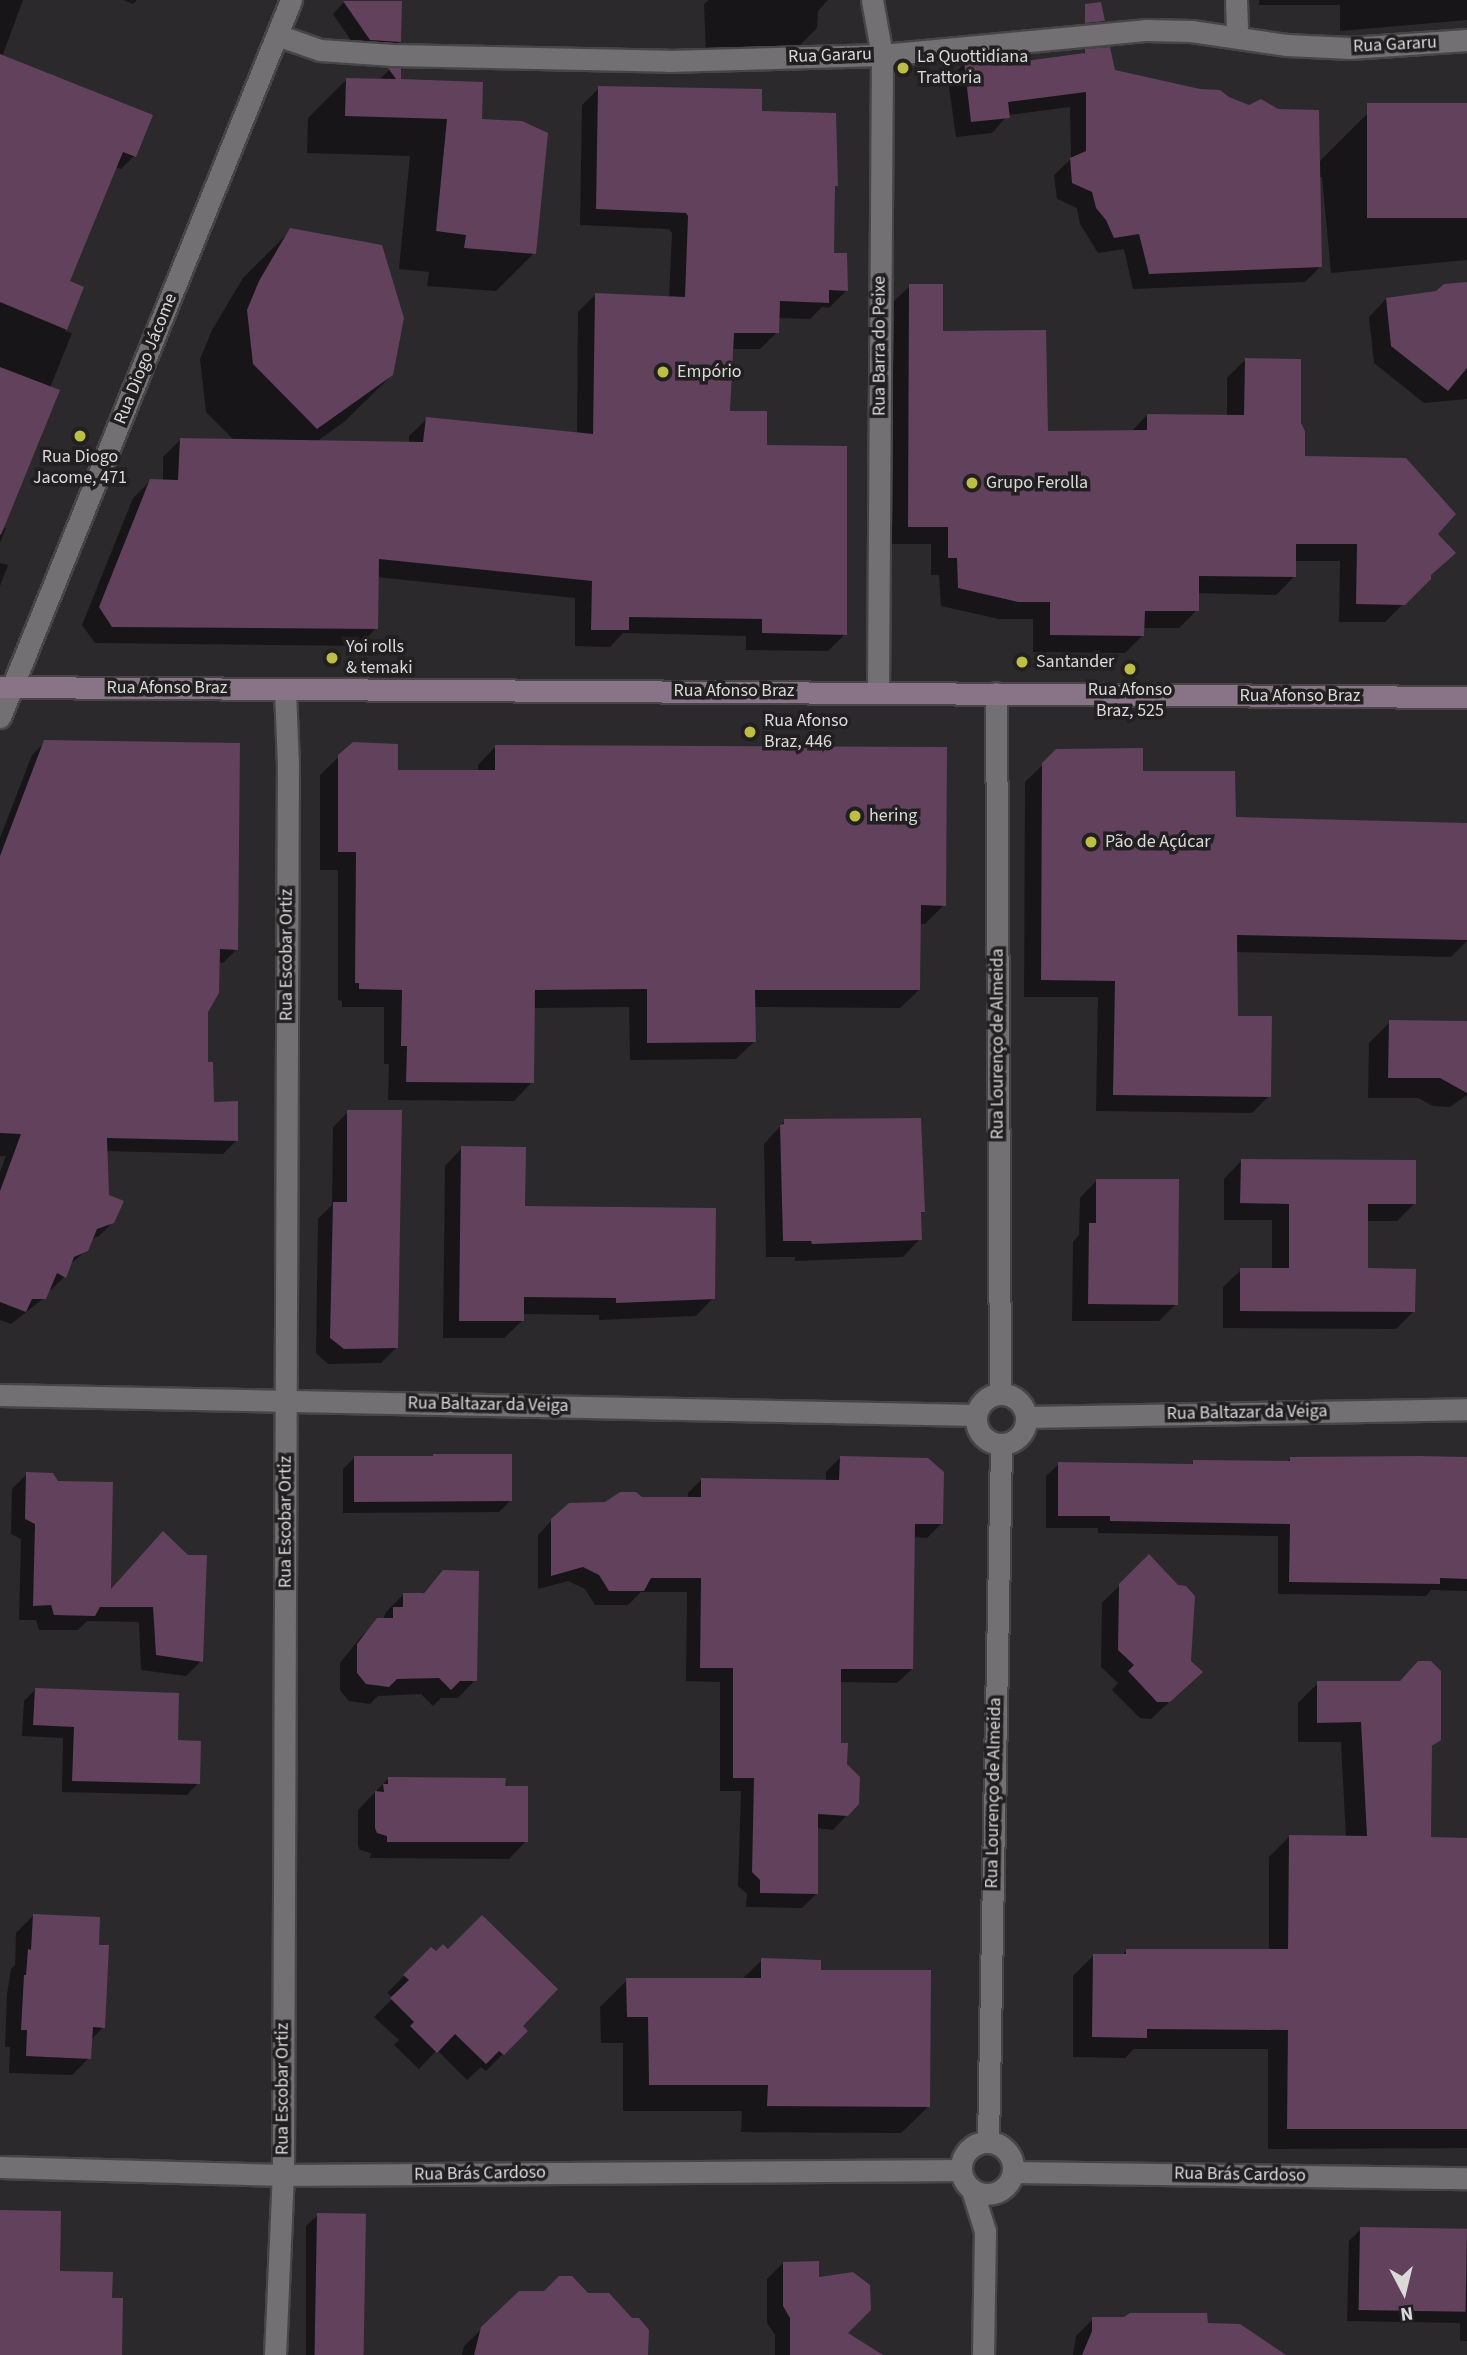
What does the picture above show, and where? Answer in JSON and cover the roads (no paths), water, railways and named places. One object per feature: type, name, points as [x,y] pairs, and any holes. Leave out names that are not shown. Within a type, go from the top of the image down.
[{"type":"street","name":"Rua Diogo Jácome","points":[[0,717],[6,687],[291,0]]},
{"type":"street","name":"Rua Barra do Peixe","points":[[872,0],[882,55],[878,692]]},
{"type":"street","points":[[1236,0],[1237,36]]},
{"type":"street","name":"Rua Gararu","points":[[277,35],[320,50],[393,55],[668,61],[882,55],[1145,30],[1237,36],[1287,45],[1350,48],[1467,40]]},
{"type":"street","name":"Rua Afonso Braz","points":[[6,687],[1467,697]]},
{"type":"street","name":"Rua Escobar Ortiz","points":[[275,2355],[283,2175],[285,689]]},
{"type":"street","name":"Rua Lourenço de Almeida","points":[[996,693],[1000,1394]]},
{"type":"street","points":[[1000,1394],[1012,1397],[1022,1405],[1026,1417],[1024,1430],[1014,1441],[1000,1445],[987,1440],[977,1429],[976,1415],[980,1405],[988,1397],[1000,1394]]},
{"type":"street","name":"Rua Baltazar da Veiga","points":[[0,1395],[976,1415]]},
{"type":"street","name":"Rua Baltazar da Veiga","points":[[1026,1417],[1467,1409]]},
{"type":"street","name":"Rua Lourenço de Almeida","points":[[988,2142],[1000,1445]]},
{"type":"street","points":[[983,2355],[985,2231],[972,2190],[964,2181],[961,2170],[964,2156],[974,2145],[988,2142],[1002,2147],[1011,2158],[1010,2179],[985,2231]]},
{"type":"street","name":"Rua Brás Cardoso","points":[[0,2167],[283,2175],[961,2170]]},
{"type":"street","name":"Rua Brás Cardoso","points":[[1010,2179],[1467,2178]]},
{"type":"street","points":[[972,2190],[983,2194],[996,2193],[1010,2179]]},
{"type":"place","name":"La Quottidiana Trattoria","points":[[903,68]]},
{"type":"place","name":"Empório","points":[[663,372]]},
{"type":"place","name":"Rua Diogo Jacome, 471","points":[[80,436]]},
{"type":"place","name":"Grupo Ferolla","points":[[972,483]]},
{"type":"place","name":"Yoi rolls & temaki","points":[[332,658]]},
{"type":"place","name":"Santander","points":[[1022,662]]},
{"type":"place","name":"Rua Afonso Braz, 525","points":[[1130,669]]},
{"type":"place","name":"Rua Afonso Braz, 446","points":[[750,732]]},
{"type":"place","name":"hering","points":[[855,816]]},
{"type":"place","name":"Pão de Açúcar","points":[[1091,842]]}]
